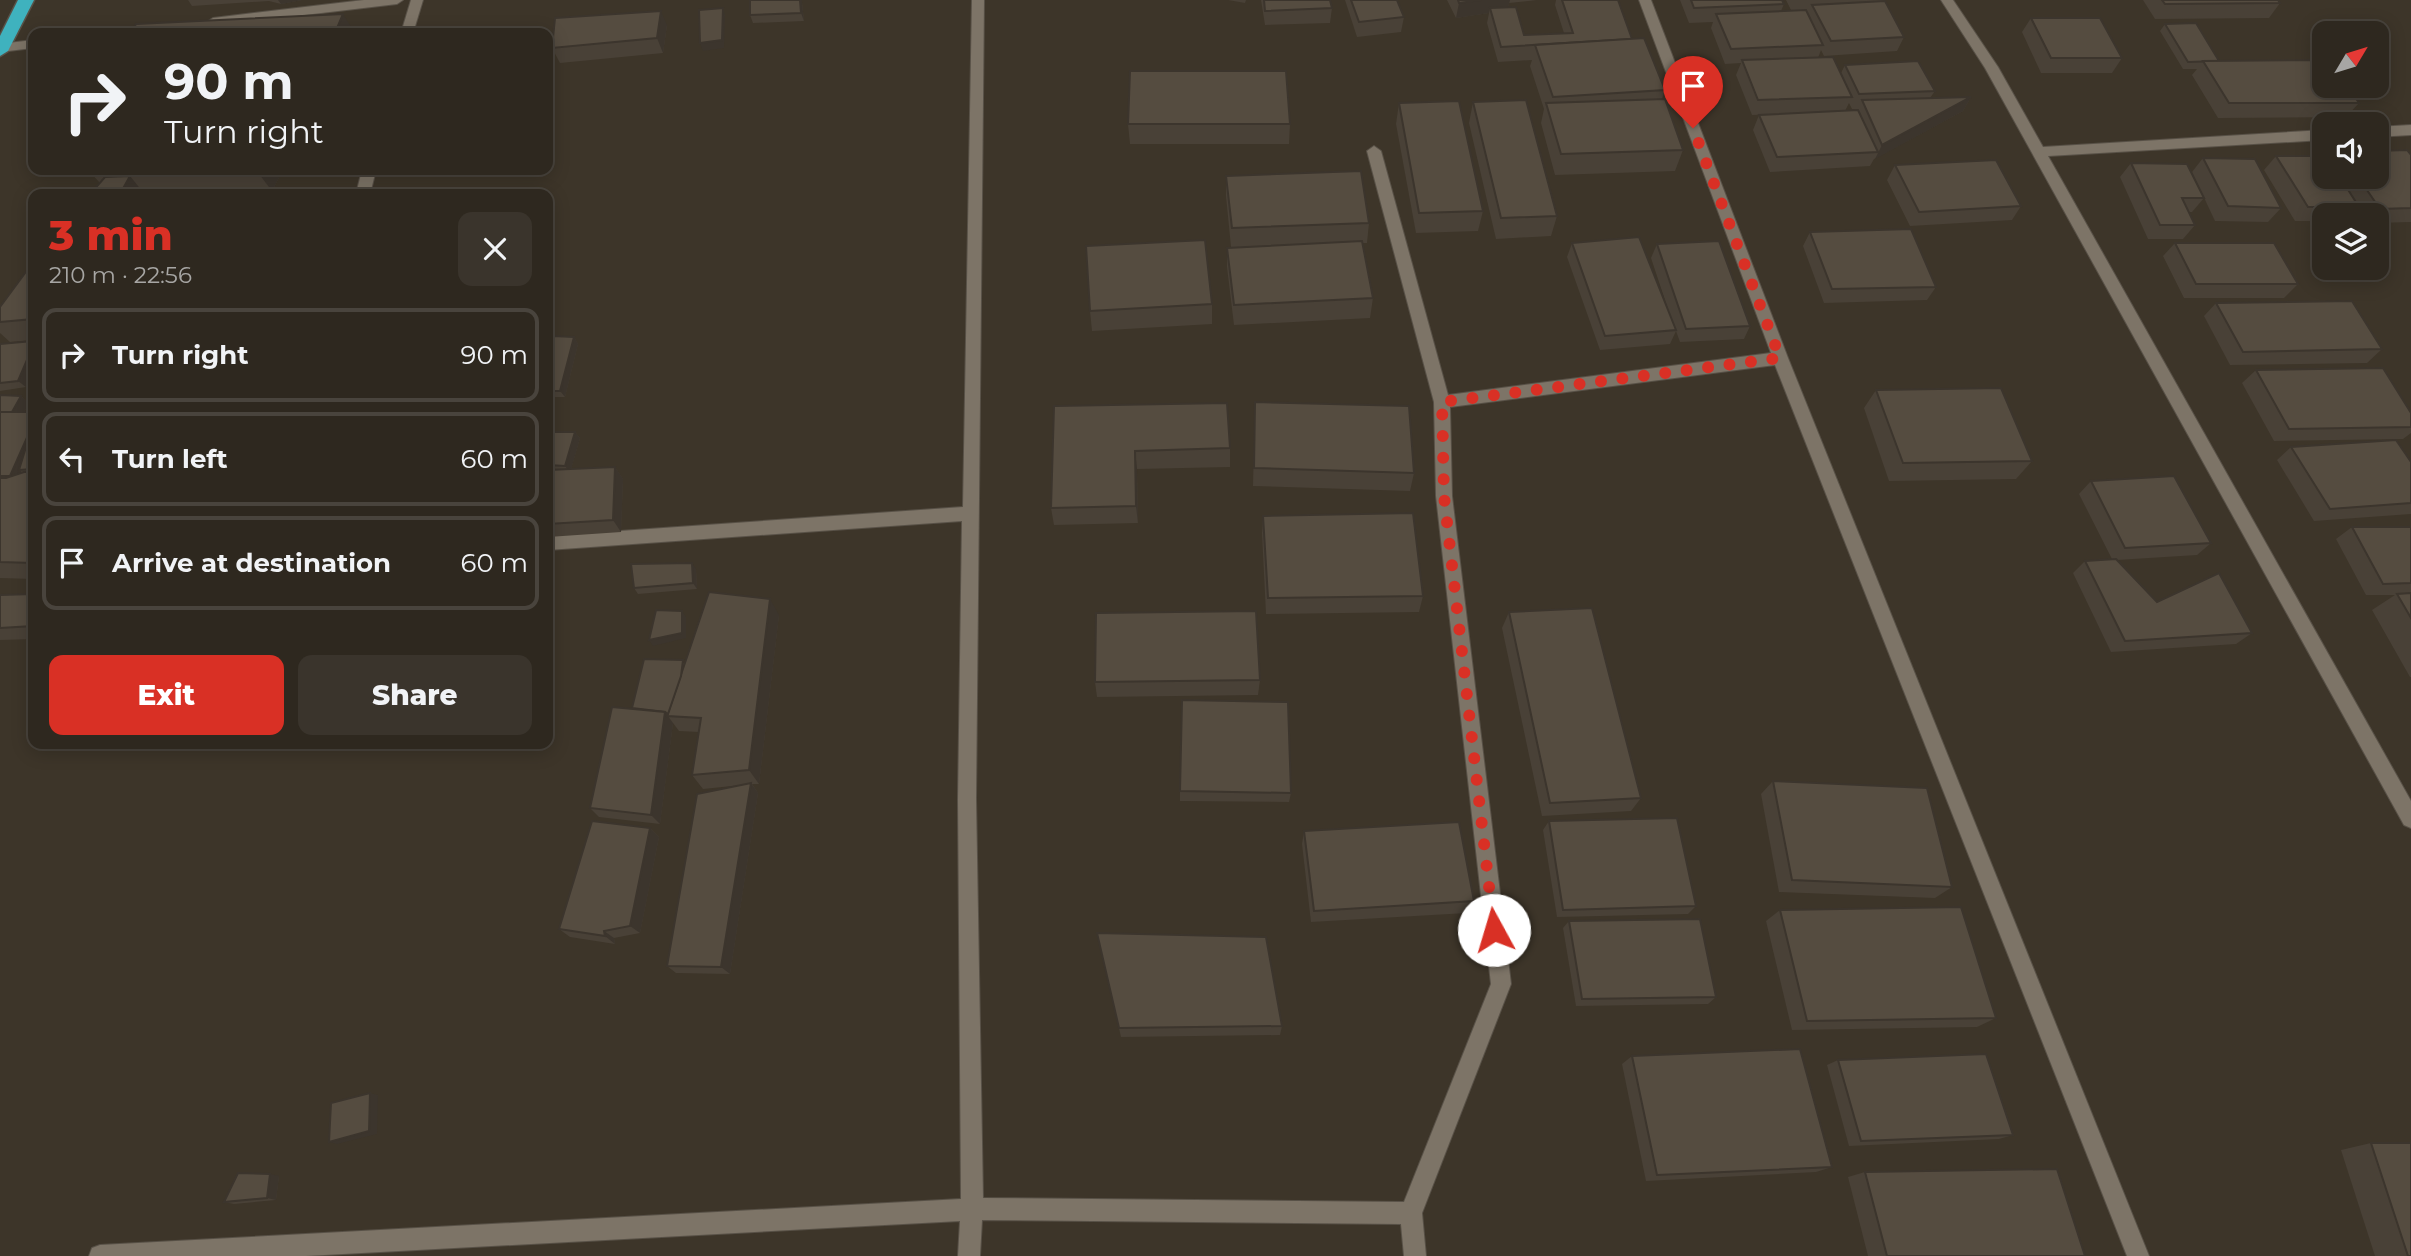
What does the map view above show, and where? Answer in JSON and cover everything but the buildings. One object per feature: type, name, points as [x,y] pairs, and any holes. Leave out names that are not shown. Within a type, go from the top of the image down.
[{"type":"highway","points":[[1,50],[26,0]]},
{"type":"street","points":[[192,25],[397,0]]},
{"type":"street","points":[[409,28],[417,0]]},
{"type":"street","points":[[969,1256],[972,1209],[967,799],[978,0]]},
{"type":"street","points":[[1645,0],[1780,358],[2138,1256]]},
{"type":"street","points":[[1947,0],[1991,66],[2411,819]]},
{"type":"street","points":[[1,50],[28,45]]},
{"type":"street","points":[[2389,131],[2411,130]]},
{"type":"street","points":[[2039,152],[2312,136]]},
{"type":"street","points":[[1374,151],[1442,402],[1444,496],[1501,984],[1411,1213],[1415,1256]]},
{"type":"street","points":[[1442,402],[1780,358]]},
{"type":"street","points":[[553,543],[973,513]]},
{"type":"street","points":[[100,1256],[972,1209],[1411,1213]]},
{"type":"route","points":[[1494,930],[1444,496],[1442,402],[1780,358],[1693,128]]}]
